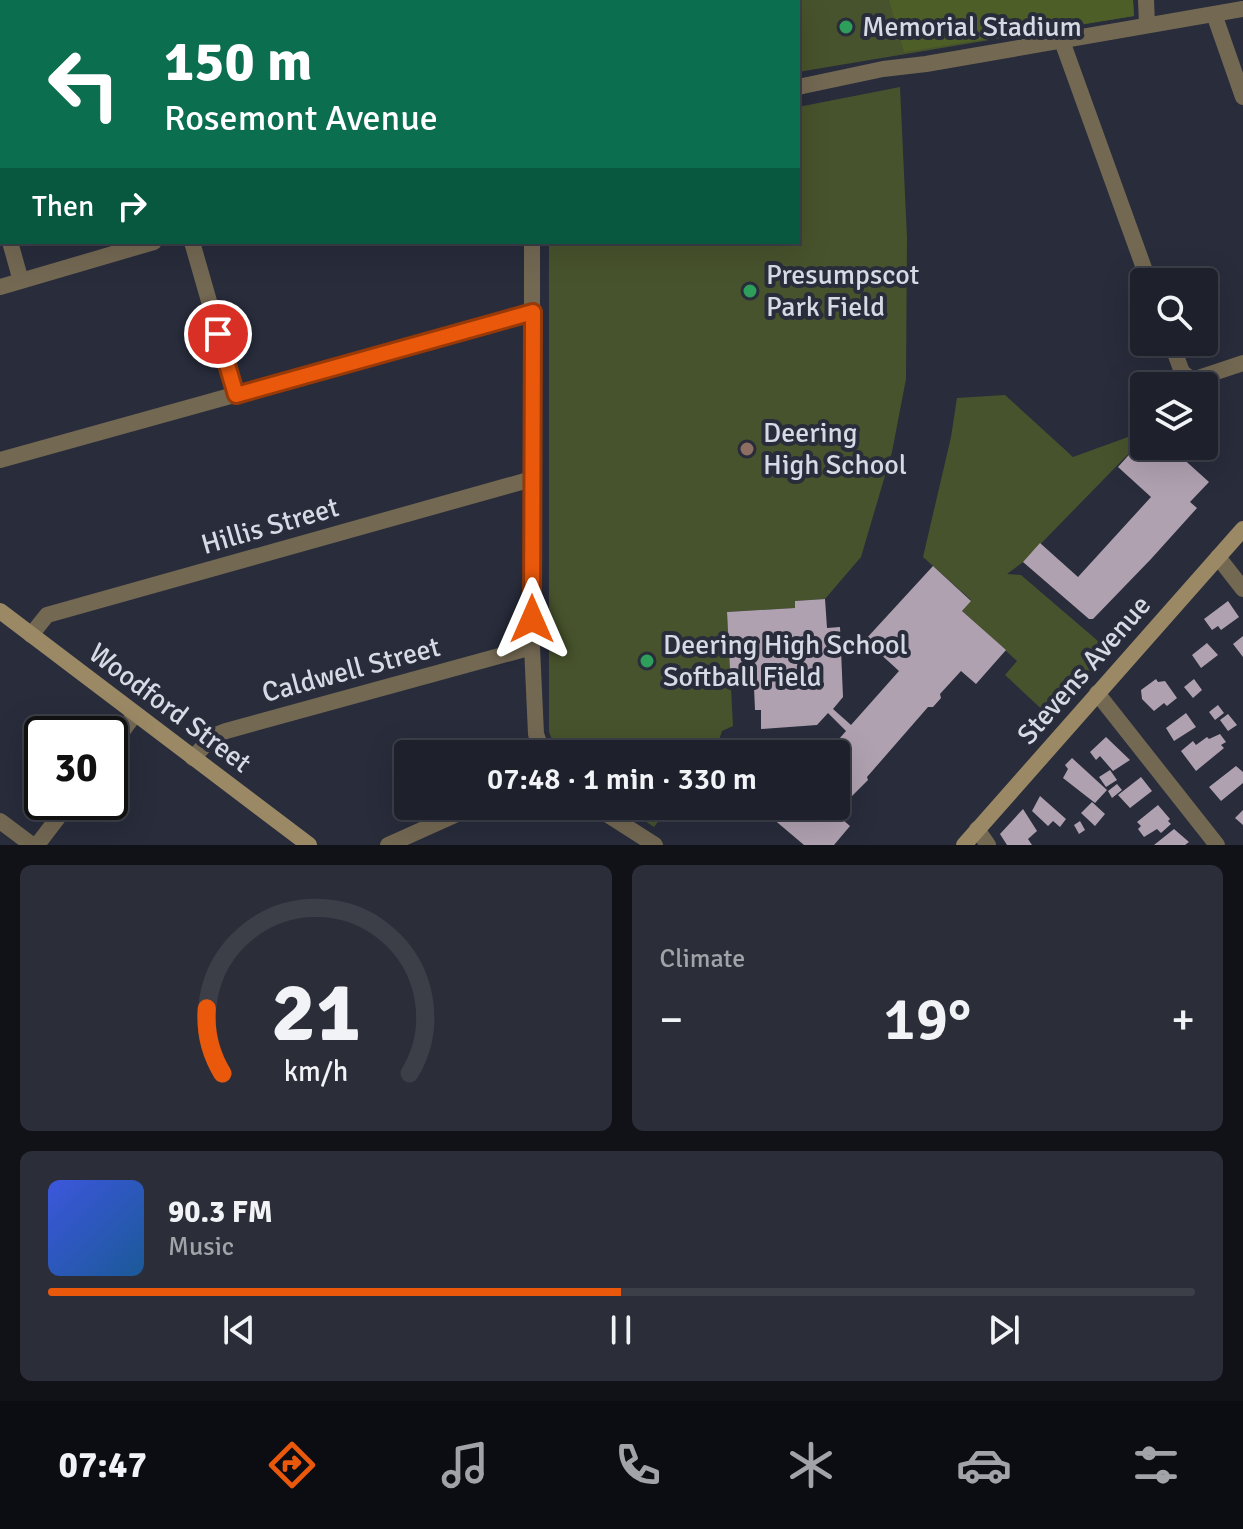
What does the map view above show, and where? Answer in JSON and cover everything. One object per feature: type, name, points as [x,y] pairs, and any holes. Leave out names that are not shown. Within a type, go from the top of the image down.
[{"type":"main road","name":"Stevens Avenue","points":[[964,845],[1243,529]]},
{"type":"main road","name":"Woodford Street","points":[[0,611],[309,845]]},
{"type":"street","points":[[1146,0],[1147,24]]},
{"type":"street","points":[[800,87],[883,69],[1243,9]]},
{"type":"street","points":[[1214,14],[1243,97]]},
{"type":"street","points":[[1062,41],[1144,268]]},
{"type":"street","points":[[11,244],[21,281]]},
{"type":"street","points":[[0,287],[147,244]]},
{"type":"street","points":[[193,244],[236,395]]},
{"type":"street","points":[[532,244],[532,647],[538,740]]},
{"type":"street","points":[[0,460],[533,312]]},
{"type":"street","points":[[1176,356],[1182,372],[1192,380],[1243,363]]},
{"type":"street","name":"Hillis Street","points":[[31,635],[47,615],[532,479]]},
{"type":"street","points":[[1218,557],[1243,589]]},
{"type":"street","name":"Caldwell Street","points":[[193,758],[213,736],[226,731],[532,647]]},
{"type":"street","points":[[1097,693],[1217,845]]},
{"type":"street","points":[[128,724],[135,714]]},
{"type":"street","points":[[0,821],[35,845],[55,820]]},
{"type":"street","points":[[388,845],[444,820]]},
{"type":"street","points":[[616,820],[655,845]]},
{"type":"street","points":[[977,829],[988,845]]},
{"type":"green space","points":[[800,0],[1133,0],[1134,16],[800,72]]},
{"type":"green space","points":[[889,0],[1133,0],[1134,16],[904,52]]},
{"type":"green space","name":"Deering High School","points":[[900,87],[907,238],[906,379],[892,452],[861,557],[825,599],[795,601],[795,608],[727,612],[733,726],[722,731],[719,740],[552,740],[549,732],[549,244],[800,244],[800,107]]},
{"type":"green space","points":[[1005,395],[1073,457],[1130,436],[1130,452],[1023,562],[1007,574],[1021,575],[1105,647],[1106,651],[1049,716],[1005,675],[1017,661],[962,611],[971,600],[923,557],[957,398]]},
{"type":"green space","points":[[643,820],[659,820],[654,827]]},
{"type":"building","points":[[1130,454],[1130,460],[1185,460],[1209,482],[1190,502],[1197,508],[1093,619],[1089,619],[1023,562],[1040,543],[1078,577],[1151,497],[1118,467]]},
{"type":"building","points":[[933,566],[971,601],[962,611],[1006,650],[976,684],[961,671],[940,694],[941,698],[933,707],[928,707],[850,798],[850,740],[838,740],[846,731],[828,713],[817,725],[761,729],[761,710],[755,710],[754,687],[731,689],[727,612],[795,608],[795,601],[825,599],[827,628],[840,627],[843,697],[833,709],[851,725],[899,671],[865,640]]},
{"type":"building","points":[[1228,601],[1239,617],[1221,630],[1218,626],[1212,630],[1204,619]]},
{"type":"building","points":[[1243,636],[1243,657],[1233,644]]},
{"type":"building","points":[[1207,643],[1218,655],[1201,668],[1192,655]]},
{"type":"building","points":[[1156,679],[1158,682],[1165,681],[1177,698],[1154,711],[1142,699],[1141,690]]},
{"type":"building","points":[[1194,679],[1202,690],[1193,698],[1184,687]]},
{"type":"building","points":[[1218,705],[1224,713],[1215,720],[1209,712]]},
{"type":"building","points":[[1186,713],[1196,727],[1174,741],[1166,728]]},
{"type":"building","points":[[1228,714],[1237,725],[1228,731],[1220,720]]},
{"type":"building","points":[[1220,734],[1226,742],[1221,745],[1224,748],[1196,771],[1181,751],[1193,741],[1196,745],[1207,737]]},
{"type":"building","points":[[1106,737],[1130,760],[1113,771],[1100,756],[1096,760],[1090,752]]},
{"type":"building","points":[[1072,758],[1107,790],[1095,803],[1063,778],[1068,769],[1065,765]]},
{"type":"building","points":[[1236,766],[1243,772],[1243,783],[1221,801],[1209,787]]},
{"type":"building","points":[[1110,770],[1117,780],[1106,787],[1099,777]]},
{"type":"building","points":[[1141,777],[1152,791],[1130,808],[1118,795]]},
{"type":"building","points":[[1117,784],[1122,790],[1112,798],[1108,791]]},
{"type":"building","points":[[1040,796],[1066,819],[1060,827],[1053,821],[1048,826],[1032,811]]},
{"type":"building","points":[[1092,802],[1105,814],[1095,826],[1081,813]]},
{"type":"building","points":[[1158,805],[1171,824],[1161,833],[1157,829],[1144,837],[1137,822]]},
{"type":"building","points":[[1023,809],[1037,831],[1028,839],[1032,845],[1007,845],[1000,834]]},
{"type":"building","points":[[1243,810],[1243,825],[1235,818]]},
{"type":"building","points":[[775,820],[843,820],[850,826],[834,845],[804,845]]},
{"type":"building","points":[[1080,821],[1085,830],[1079,834],[1074,825]]},
{"type":"building","points":[[1174,829],[1189,842],[1185,845],[1154,845]]},
{"type":"place","name":"Memorial Stadium","points":[[846,27]]},
{"type":"place","name":"Presumpscot Park Field","points":[[750,291]]},
{"type":"place","name":"Deering High School","points":[[747,449]]},
{"type":"place","name":"Deering High School Softball Field","points":[[647,661]]},
{"type":"route","points":[[218,334],[236,395],[533,312],[532,619]]}]
